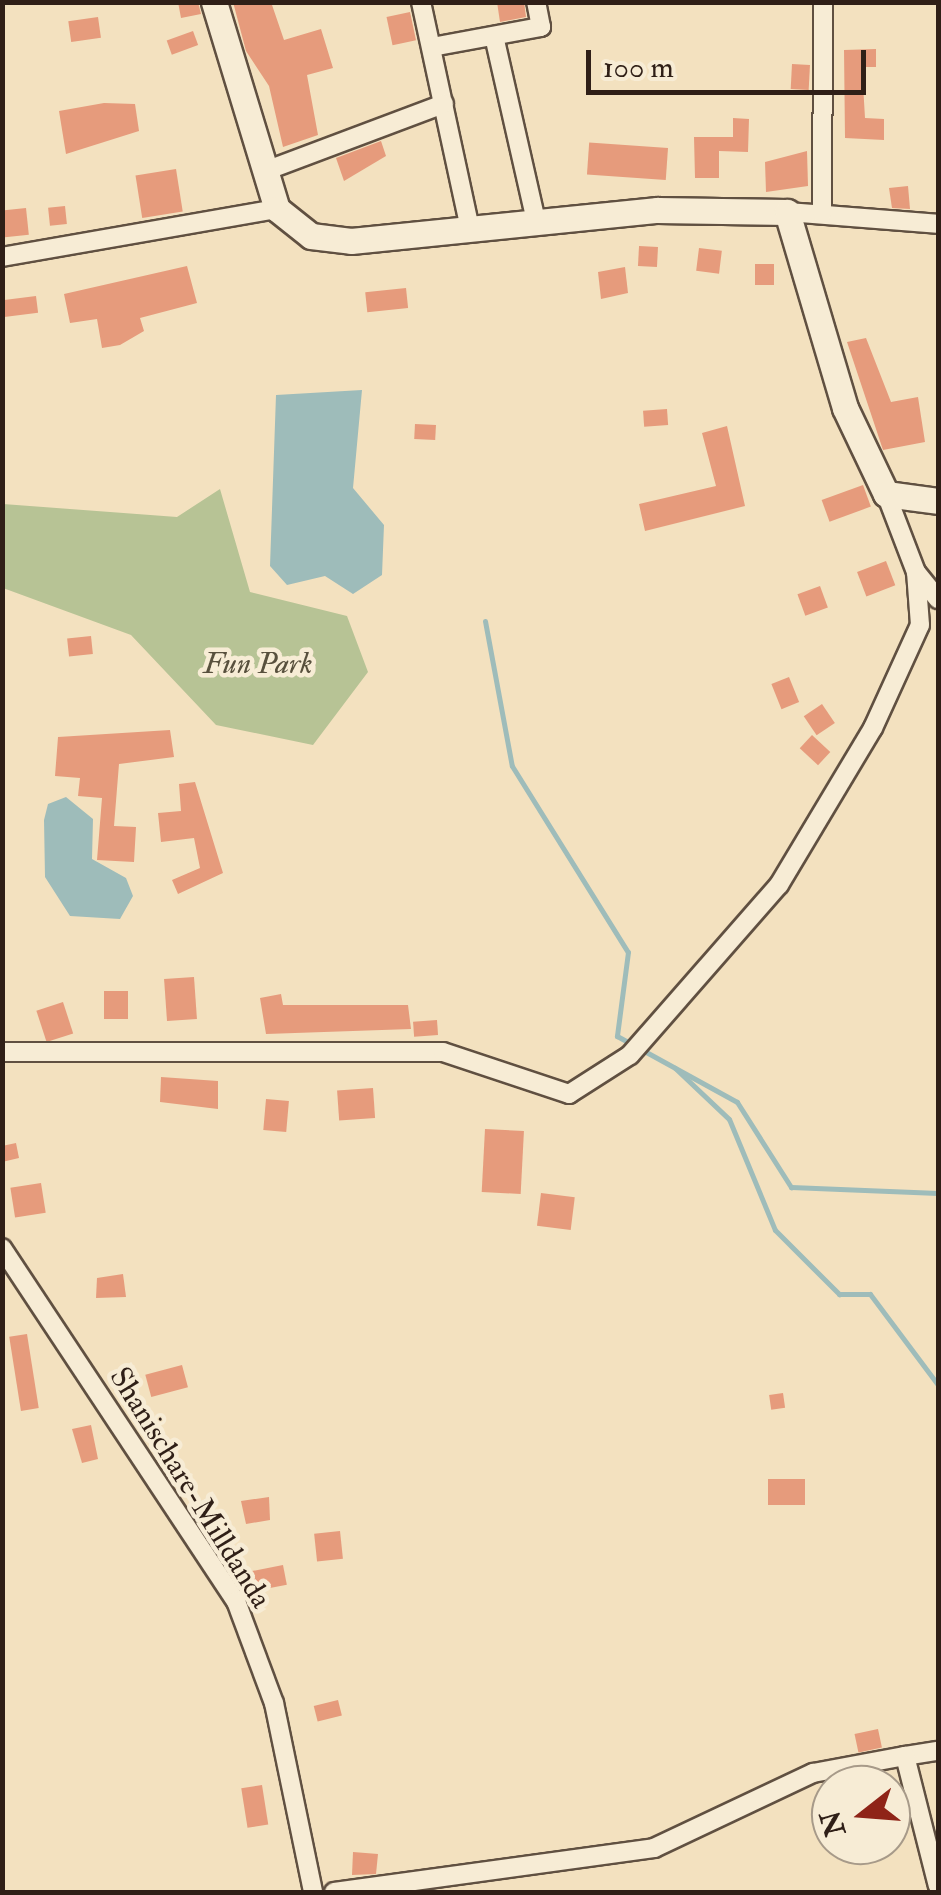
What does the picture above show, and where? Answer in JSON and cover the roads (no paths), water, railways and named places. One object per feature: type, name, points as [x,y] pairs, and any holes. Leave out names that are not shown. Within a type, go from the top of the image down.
[{"type":"street","points":[[214,2],[277,209],[312,236],[351,242],[536,216],[787,212],[938,224]]},
{"type":"street","points":[[421,2],[470,228]]},
{"type":"street","points":[[432,47],[541,27],[536,2]]},
{"type":"street","points":[[822,214],[824,2]]},
{"type":"street","points":[[494,36],[536,216]]},
{"type":"street","points":[[268,170],[444,104]]},
{"type":"street","points":[[2,258],[277,209]]},
{"type":"street","points":[[2,1052],[443,1052],[569,1094],[630,1055],[778,885],[873,728],[920,625],[916,572],[886,494],[846,408],[787,212]]},
{"type":"street","points":[[886,494],[938,501]]},
{"type":"street","points":[[916,572],[938,599]]},
{"type":"street","name":"Shanischare-Milldanda","points":[[2,1248],[236,1601],[274,1703],[312,1892]]},
{"type":"street","points":[[334,1892],[654,1848],[813,1774],[938,1751]]},
{"type":"street","points":[[905,1756],[938,1886]]},
{"type":"water","points":[[362,390],[353,488],[384,525],[382,575],[353,594],[325,576],[287,585],[270,566],[276,395]]},
{"type":"water","points":[[66,797],[93,819],[92,859],[126,878],[133,896],[120,919],[70,916],[45,877],[44,820],[48,804]]},
{"type":"waterway","points":[[485,621],[512,766],[628,952],[617,1036],[737,1102],[791,1187],[938,1193]]},
{"type":"waterway","points":[[675,1068],[729,1119],[775,1230],[839,1294],[870,1294],[938,1385]]},
{"type":"park label","name":"Fun Park","points":[[258,664]]}]
